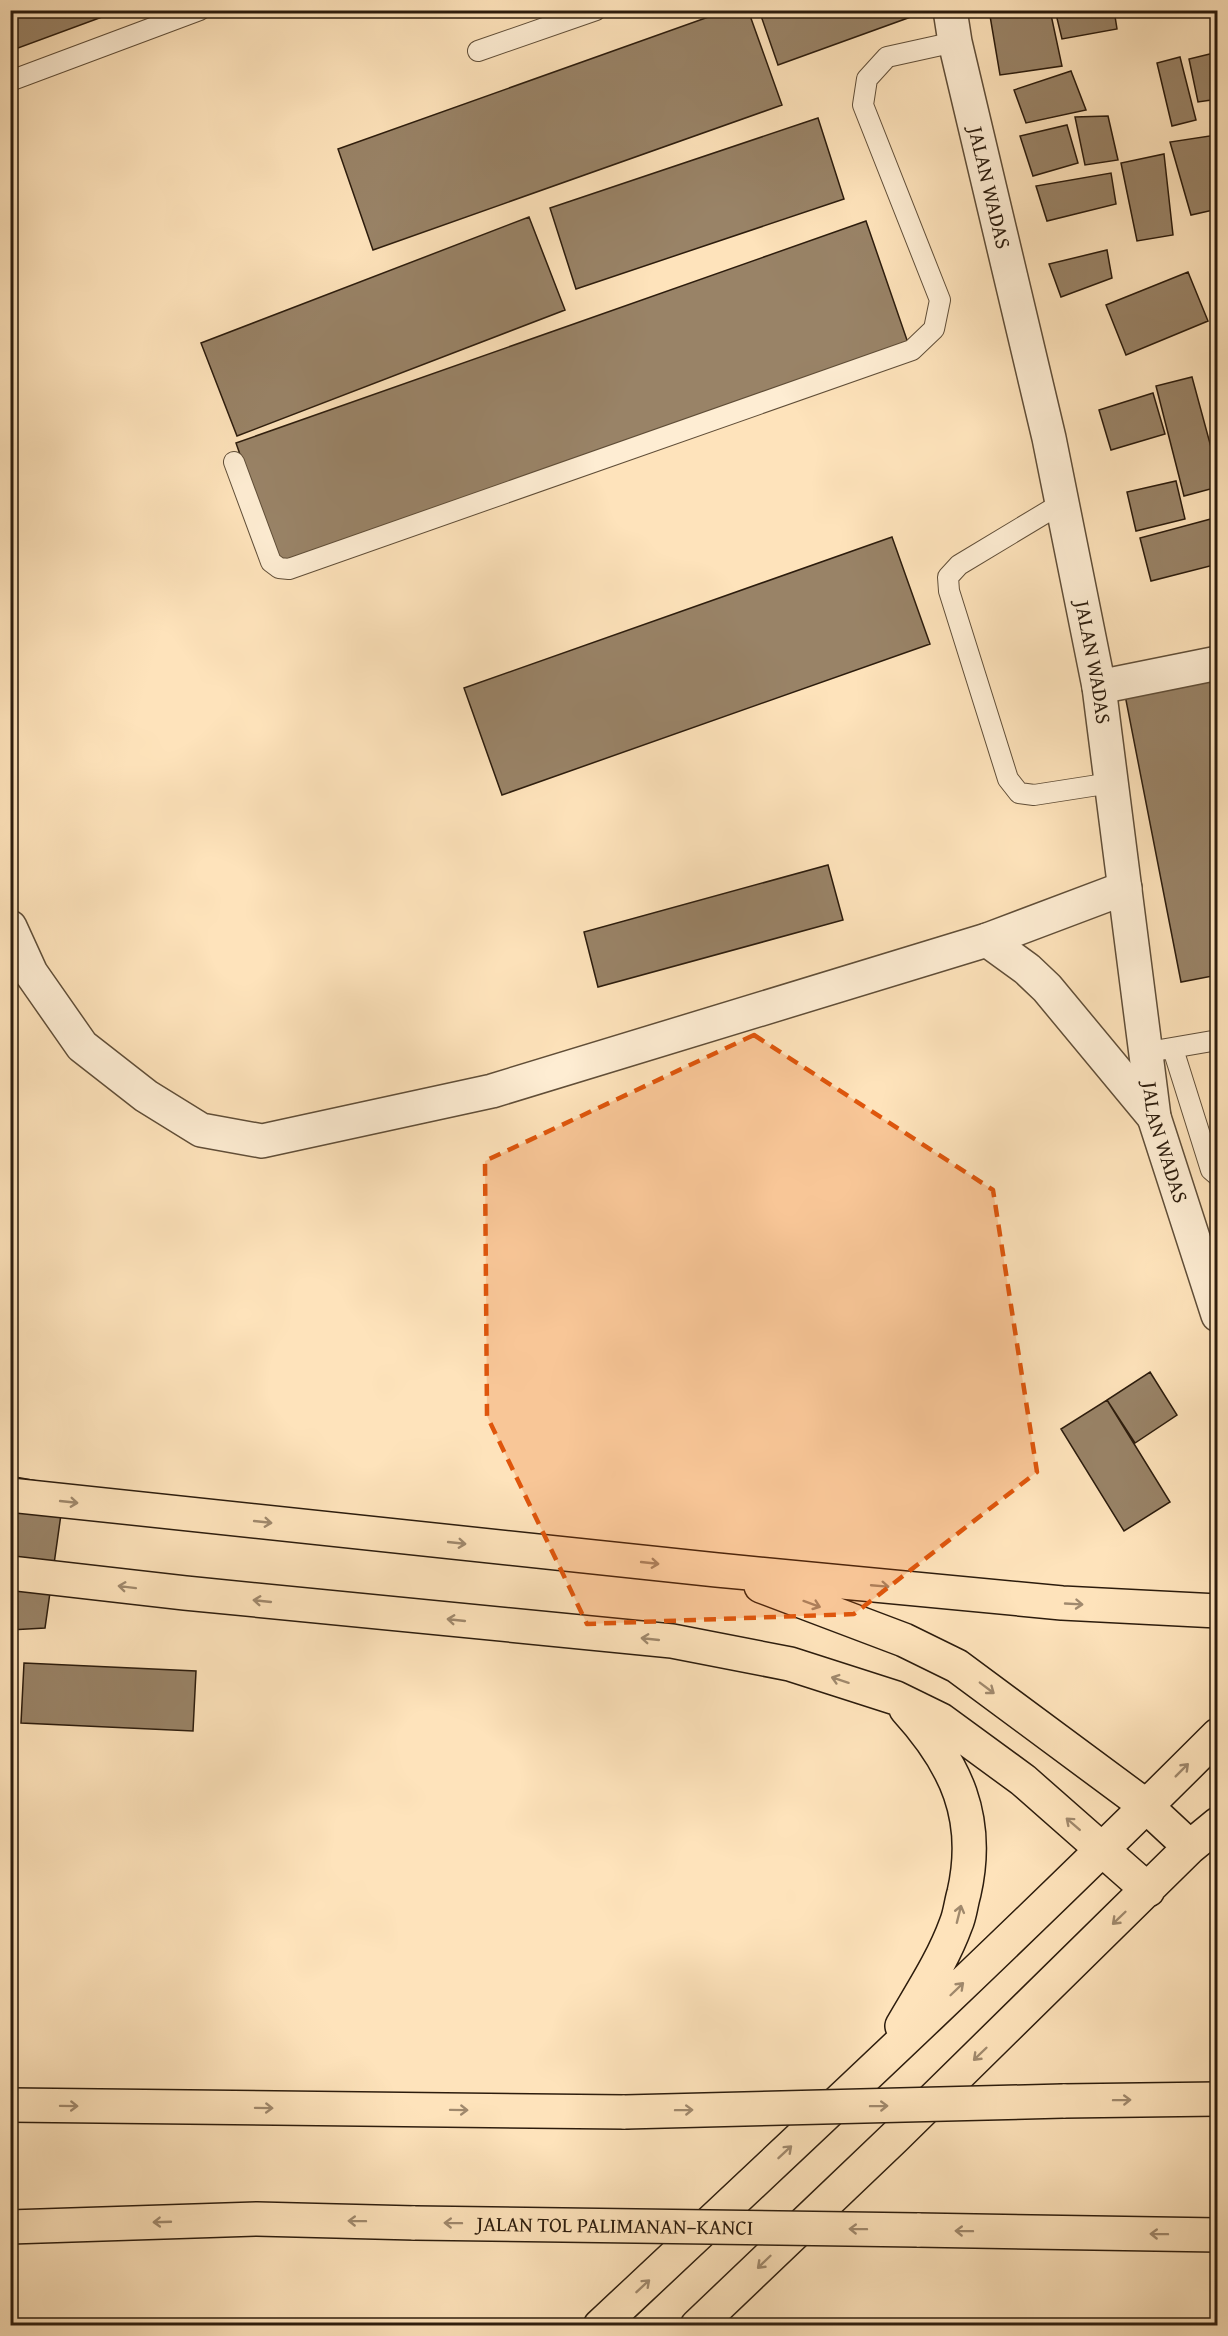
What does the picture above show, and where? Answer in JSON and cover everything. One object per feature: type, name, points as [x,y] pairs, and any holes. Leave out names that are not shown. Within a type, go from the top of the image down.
[{"type":"highway","points":[[10,1495],[717,1570],[1062,1603],[1218,1611]]},
{"type":"highway","points":[[717,1570],[849,1618],[904,1640],[957,1666],[1146,1806],[1190,1847]]},
{"type":"highway","points":[[10,1573],[186,1593],[672,1641],[790,1664],[896,1698],[941,1720],[1014,1773],[1148,1890]]},
{"type":"highway","points":[[884,2059],[941,1958],[957,1923],[971,1847],[967,1816],[951,1772],[924,1729],[896,1698]]},
{"type":"highway","points":[[600,2325],[884,2059],[1218,1735]]},
{"type":"highway","points":[[697,2325],[903,2130],[1190,1847],[1218,1824]]},
{"type":"highway","points":[[10,2105],[626,2112],[1218,2099]]},
{"type":"highway","name":"JALAN TOL PALIMANAN–KANCI","points":[[10,2227],[257,2219],[1218,2235]]},
{"type":"street","name":"JALAN WADAS","points":[[953,26],[1049,438],[1099,687],[1125,888],[1159,1051],[1154,1117],[1218,1315]]},
{"type":"street","points":[[1099,687],[1218,663]]},
{"type":"street","points":[[10,927],[32,973],[82,1046],[146,1096],[201,1130],[262,1141],[492,1091],[987,940],[1125,888]]},
{"type":"street","points":[[987,940],[1027,969],[1047,988],[1154,1117]]},
{"type":"lane","points":[[10,81],[200,10]]},
{"type":"lane","points":[[478,51],[596,10]]},
{"type":"lane","points":[[234,462],[271,562],[279,568],[289,569],[912,350],[934,329],[940,300],[863,105],[867,79],[887,57],[953,26]]},
{"type":"lane","points":[[1062,504],[958,565],[948,577],[949,591],[1008,779],[1019,793],[1034,795],[1111,783]]},
{"type":"lane","points":[[1218,1040],[1159,1051],[1211,1170],[1218,1176]]},
{"type":"highlighted area","points":[[754,1035],[993,1190],[1037,1472],[854,1614],[587,1624],[487,1416],[485,1161]]},
{"type":"building","points":[[10,10],[121,10],[10,51]]},
{"type":"building","points":[[728,10],[748,10],[782,105],[373,250],[338,149]]},
{"type":"building","points":[[759,10],[917,10],[919,14],[778,65]]},
{"type":"building","points":[[989,10],[1050,10],[1062,66],[1000,75]]},
{"type":"building","points":[[1055,10],[1114,10],[1117,29],[1062,39]]},
{"type":"building","points":[[1119,10],[1145,10],[1120,15]]},
{"type":"building","points":[[1218,52],[1218,99],[1198,102],[1189,59]]},
{"type":"building","points":[[1180,57],[1196,120],[1172,126],[1157,63]]},
{"type":"building","points":[[1071,71],[1086,110],[1026,123],[1014,90]]},
{"type":"building","points":[[1108,116],[1118,160],[1085,165],[1075,117]]},
{"type":"building","points":[[818,118],[844,199],[576,289],[550,208]]},
{"type":"building","points":[[1067,125],[1078,163],[1033,176],[1020,136]]},
{"type":"building","points":[[1216,135],[1218,209],[1191,215],[1170,142]]},
{"type":"building","points":[[1164,154],[1173,235],[1137,241],[1121,163]]},
{"type":"building","points":[[1111,173],[1116,204],[1047,221],[1036,186]]},
{"type":"building","points":[[529,217],[565,310],[237,436],[201,343]]},
{"type":"building","points":[[866,221],[908,343],[278,564],[236,443]]},
{"type":"building","points":[[1107,250],[1112,278],[1061,297],[1049,264]]},
{"type":"building","points":[[1188,272],[1208,321],[1126,355],[1106,305]]},
{"type":"building","points":[[1192,377],[1218,473],[1218,487],[1184,496],[1156,386]]},
{"type":"building","points":[[1153,393],[1165,434],[1111,450],[1099,410]]},
{"type":"building","points":[[1176,481],[1185,519],[1136,531],[1127,492]]},
{"type":"building","points":[[1218,517],[1218,564],[1151,581],[1140,538]]},
{"type":"building","points":[[892,537],[930,644],[502,795],[464,688]]},
{"type":"building","points":[[1218,676],[1218,975],[1181,982],[1125,695]]},
{"type":"building","points":[[828,865],[843,920],[598,987],[584,932]]},
{"type":"building","points":[[1150,1372],[1177,1415],[1135,1443],[1107,1400]]},
{"type":"building","points":[[1107,1400],[1170,1502],[1124,1531],[1061,1429]]},
{"type":"building","points":[[10,1476],[65,1486],[45,1628],[10,1630]]},
{"type":"building","points":[[24,1663],[196,1671],[193,1731],[21,1723]]}]
